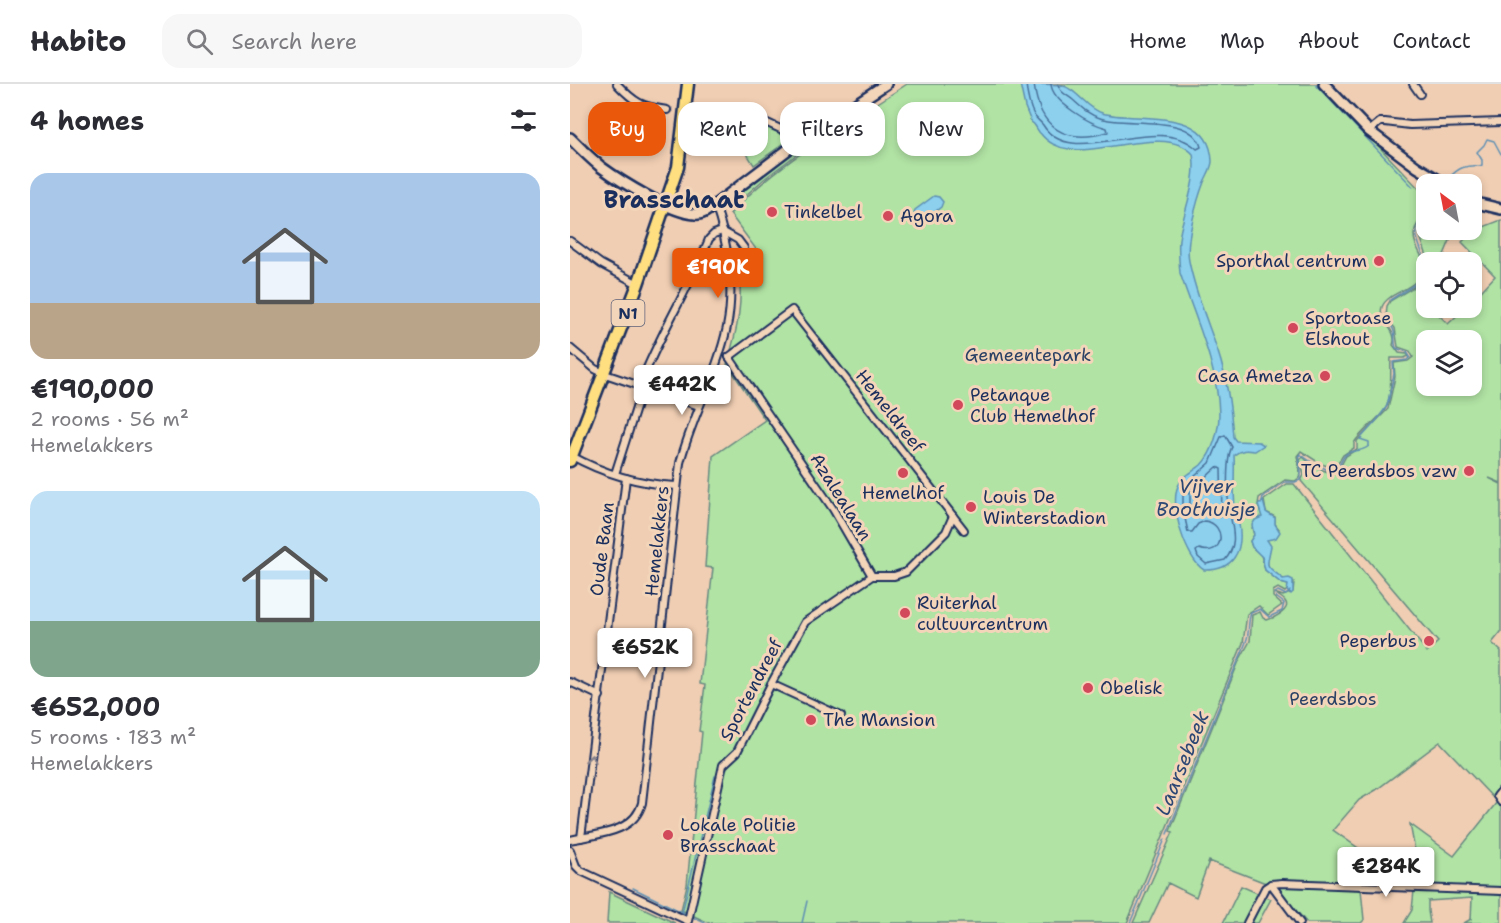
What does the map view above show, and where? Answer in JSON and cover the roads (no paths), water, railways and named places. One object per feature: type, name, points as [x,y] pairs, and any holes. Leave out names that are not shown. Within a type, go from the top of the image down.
[{"type":"main road","name":"N1","points":[[571,457],[638,284],[679,161],[680,111],[688,84]]},
{"type":"main road","points":[[859,102],[886,84]]},
{"type":"main road","points":[[1324,84],[1375,139],[1420,174]]},
{"type":"main road","points":[[1369,131],[1429,174]]},
{"type":"main road","points":[[570,138],[599,166],[612,175],[665,204],[693,214],[704,213],[780,156]]},
{"type":"main road","points":[[1482,204],[1501,209]]},
{"type":"street","points":[[617,84],[634,101],[667,110]]},
{"type":"street","points":[[1413,84],[1420,94]]},
{"type":"street","points":[[1369,131],[1380,122],[1410,125],[1501,122]]},
{"type":"street","name":"Hemelakkers","points":[[570,840],[624,827],[636,817],[641,808],[677,486],[683,452],[727,328],[730,302],[728,267],[715,205]]},
{"type":"street","points":[[615,474],[649,363],[711,236],[722,231],[738,240],[744,248]]},
{"type":"street","points":[[570,241],[601,264],[638,284]]},
{"type":"street","name":"Hemeldreef","points":[[729,357],[792,310],[964,529],[949,529]]},
{"type":"street","points":[[570,348],[595,369],[605,374],[699,406]]},
{"type":"street","points":[[719,354],[729,357]]},
{"type":"street","name":"Azalealaan","points":[[729,357],[833,509],[872,576]]},
{"type":"street","name":"Oude Baan","points":[[571,457],[626,478],[677,486]]},
{"type":"street","name":"Oude Baan","points":[[581,838],[626,478]]},
{"type":"street","points":[[872,576],[894,576],[906,572],[949,529],[953,516]]},
{"type":"street","name":"Sportendreef","points":[[570,850],[576,866],[581,871],[689,916],[721,771],[727,760],[737,752],[808,618],[872,576]]},
{"type":"street","points":[[570,682],[600,696]]},
{"type":"street","points":[[771,684],[841,716]]},
{"type":"street","points":[[1501,791],[1497,796],[1501,802]]},
{"type":"street","points":[[1271,884],[1300,923]]},
{"type":"street","points":[[1247,923],[1265,888],[1271,884],[1501,891]]},
{"type":"water","name":"Vijver Boothuisje","points":[[1020,84],[1061,85],[1072,90],[1096,111],[1116,116],[1169,120],[1185,124],[1199,131],[1208,143],[1212,164],[1201,190],[1192,222],[1189,261],[1198,296],[1224,373],[1233,437],[1236,441],[1259,442],[1264,445],[1255,451],[1247,450],[1234,455],[1234,500],[1240,543],[1234,557],[1222,567],[1204,570],[1197,564],[1185,544],[1176,506],[1178,486],[1185,477],[1201,465],[1209,454],[1219,420],[1215,378],[1180,273],[1179,239],[1192,186],[1193,154],[1182,146],[1151,141],[1082,150],[1057,146],[1046,140],[1031,122]]},
{"type":"water","points":[[934,196],[939,197],[943,202],[941,207],[923,221],[918,220],[914,214],[915,210]]},
{"type":"water","points":[[1263,501],[1266,512],[1275,518],[1275,524],[1280,532],[1276,538],[1267,540],[1271,546],[1268,566],[1283,579],[1293,580],[1291,594],[1287,591],[1288,585],[1281,583],[1265,570],[1262,557],[1252,547],[1250,541],[1254,535],[1252,525],[1255,520],[1262,517],[1258,505]]},
{"type":"waterway","points":[[1315,84],[1413,187]]},
{"type":"waterway","name":"Laarsebeek","points":[[1453,174],[1463,168],[1482,165],[1477,152],[1487,139],[1494,141],[1501,154]]},
{"type":"waterway","name":"Laarsebeek","points":[[1417,240],[1422,252]]},
{"type":"waterway","name":"Laarsebeek","points":[[1390,300],[1416,284]]},
{"type":"waterway","name":"Laarsebeek","points":[[1261,504],[1263,497],[1285,482],[1300,480],[1300,454],[1333,472],[1338,469],[1348,453],[1369,446],[1369,442],[1360,439],[1387,406],[1394,374],[1393,362],[1407,360],[1410,357],[1407,352],[1396,348],[1392,327]]},
{"type":"waterway","name":"Laarsebeek","points":[[1222,700],[1246,642],[1251,613],[1260,609],[1269,617],[1282,611],[1284,603],[1276,597],[1275,593],[1278,591],[1286,595],[1290,591]]},
{"type":"waterway","name":"Laarsebeek","points":[[1167,834],[1221,702]]},
{"type":"waterway","points":[[682,913],[715,776]]},
{"type":"waterway","name":"Laarsebeek","points":[[1130,923],[1165,839]]},
{"type":"waterway","points":[[633,888],[686,914]]},
{"type":"waterway","points":[[802,923],[807,901]]},
{"type":"waterway","points":[[690,916],[705,923]]},
{"type":"tunnel","points":[[667,110],[676,110]]},
{"type":"place","name":"Tinkelbel","points":[[772,212]]},
{"type":"place","name":"Agora","points":[[888,216]]},
{"type":"place","name":"Sporthal centrum","points":[[1379,261]]},
{"type":"place","name":"Sportoase Elshout","points":[[1293,328]]},
{"type":"place","name":"Casa Ametza","points":[[1325,376]]},
{"type":"place","name":"Petanque Club Hemelhof","points":[[958,405]]},
{"type":"place","name":"TC Peerdsbos vzw","points":[[1469,471]]},
{"type":"place","name":"Hemelhof","points":[[903,473]]},
{"type":"place","name":"Louis De Winterstadion","points":[[971,507]]},
{"type":"place","name":"Ruiterhal cultuurcentrum","points":[[905,613]]},
{"type":"place","name":"Peperbus","points":[[1429,641]]},
{"type":"place","name":"Obelisk","points":[[1088,688]]},
{"type":"place","name":"The Mansion","points":[[811,720]]},
{"type":"place","name":"Lokale Politie Brasschaat","points":[[668,835]]},
{"type":"district","name":"Brasschaat","points":[[674,200]]},
{"type":"park label","name":"Gemeentepark","points":[[1028,355]]},
{"type":"park label","name":"Peerdsbos","points":[[1333,699]]}]
